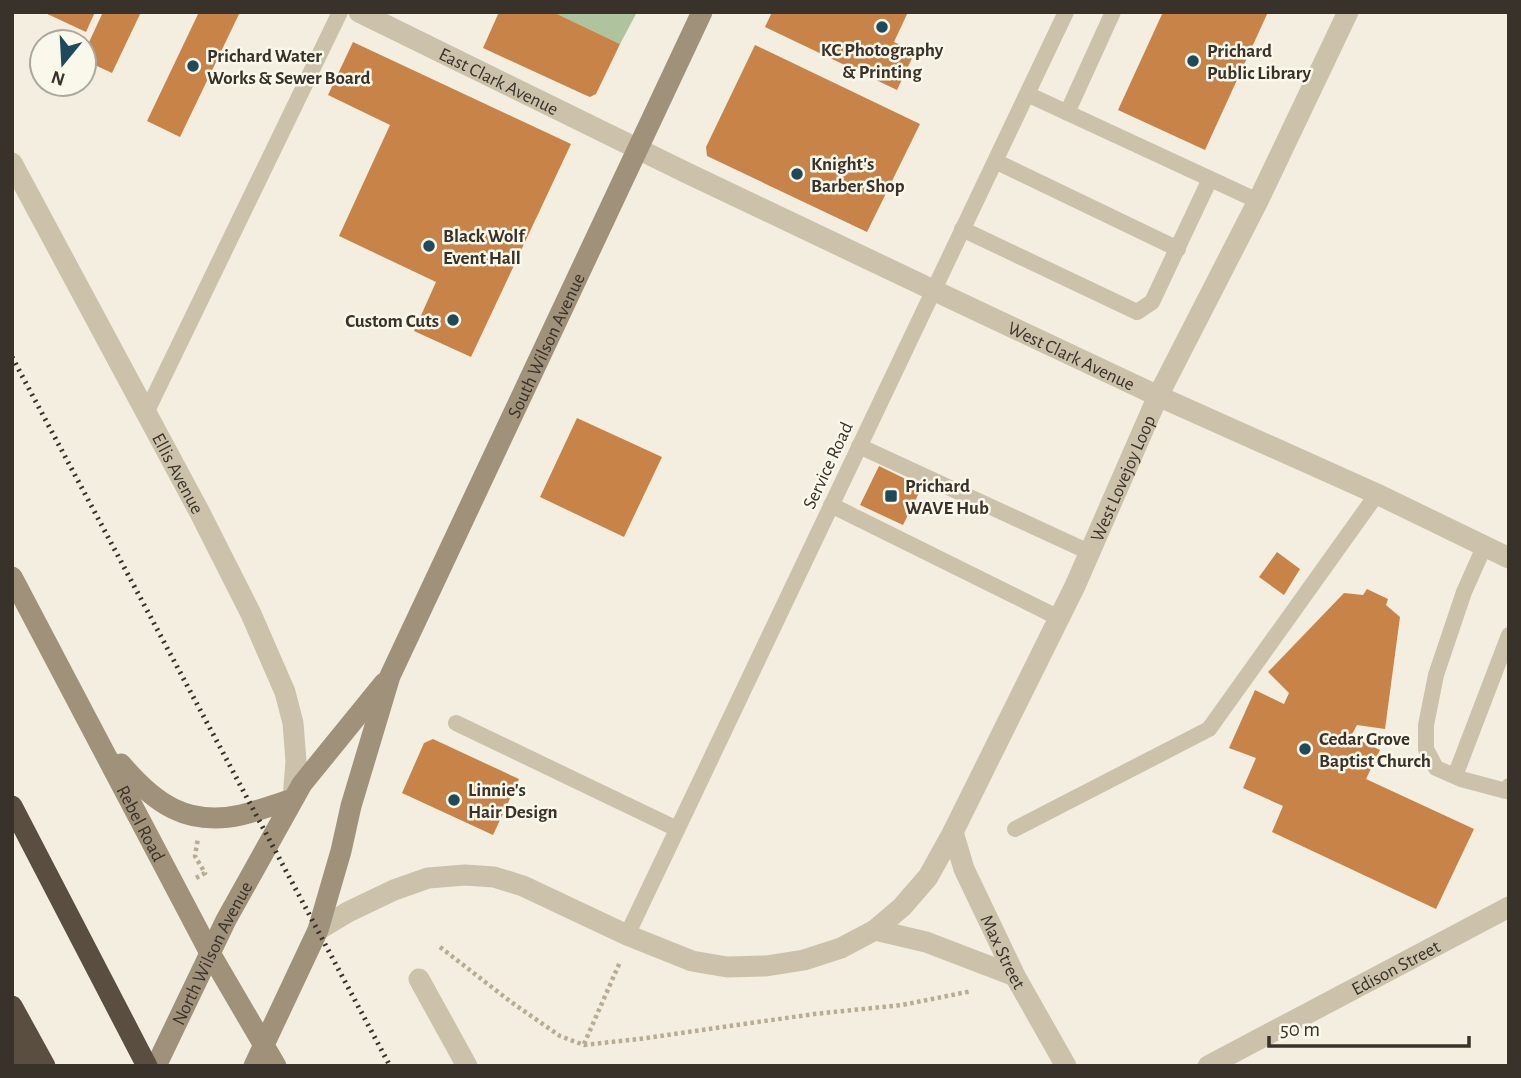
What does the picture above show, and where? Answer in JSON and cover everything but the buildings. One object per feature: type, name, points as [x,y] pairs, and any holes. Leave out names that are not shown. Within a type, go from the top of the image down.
[{"type":"highway","points":[[12,806],[147,1066]]},
{"type":"highway","points":[[12,1006],[45,1066]]},
{"type":"highway","points":[[12,1034],[26,1066]]},
{"type":"main road","name":"South Wilson Avenue","points":[[318,930],[390,676],[702,12]]},
{"type":"main road","name":"Rebel Road","points":[[12,577],[210,953],[276,1066]]},
{"type":"main road","points":[[12,607],[40,631]]},
{"type":"main road","name":"South Wilson Avenue","points":[[270,841],[310,773],[390,676]]},
{"type":"main road","points":[[94,733],[139,786],[163,804],[185,814],[202,818],[241,815],[293,799]]},
{"type":"main road","name":"North Wilson Avenue","points":[[156,1066],[226,920],[270,841]]},
{"type":"main road","points":[[254,1066],[318,930]]},
{"type":"street","name":"East Clark Avenue","points":[[359,12],[638,148]]},
{"type":"street","name":"West Lovejoy Loop","points":[[318,930],[394,890],[428,878],[465,875],[494,877],[523,886],[627,935],[692,961],[727,967],[766,966],[804,960],[841,947],[875,930],[902,907],[928,877],[953,832],[1091,553],[1158,396],[1258,201],[1348,12]]},
{"type":"street","name":"West Clark Avenue","points":[[638,148],[1158,396],[1377,494],[1509,558]]},
{"type":"street","name":"Ellis Avenue","points":[[12,163],[251,614],[285,692],[293,723],[293,799]]},
{"type":"street","name":"Max Street","points":[[953,832],[964,869],[1015,975],[1066,1066]]},
{"type":"street","name":"Edison Street","points":[[1208,1066],[1509,907]]},
{"type":"street","points":[[875,930],[926,942],[1015,975]]},
{"type":"street","points":[[419,979],[467,1066]]},
{"type":"lane","points":[[146,414],[340,12]]},
{"type":"lane","name":"Service Road","points":[[627,935],[1066,12]]},
{"type":"lane","points":[[1067,113],[1113,12]]},
{"type":"lane","points":[[1027,94],[1258,201]]},
{"type":"lane","points":[[995,161],[1178,249]]},
{"type":"lane","points":[[962,229],[1138,312],[1152,302],[1210,179]]},
{"type":"lane","points":[[859,446],[1091,553]]},
{"type":"lane","points":[[1015,829],[1209,729],[1377,494]]},
{"type":"lane","points":[[831,505],[1059,618]]},
{"type":"lane","points":[[1485,547],[1464,592],[1436,675],[1426,725],[1426,749],[1436,768],[1508,791]]},
{"type":"lane","points":[[1455,776],[1509,635]]},
{"type":"lane","points":[[456,723],[677,829]]},
{"type":"path","points":[[193,880],[205,873],[195,856],[198,836]]},
{"type":"path","points":[[440,947],[560,1036],[584,1045],[902,1004],[972,990]]},
{"type":"path","points":[[584,1045],[620,962]]},
{"type":"green space","points":[[553,12],[637,12],[620,44]]},
{"type":"railway","points":[[12,357],[390,1066]]},
{"type":"place","name":"KC Photography & Printing","points":[[882,27]]},
{"type":"place","name":"Prichard Public Library","points":[[1193,61]]},
{"type":"place","name":"Prichard Water Works & Sewer Board","points":[[193,66]]},
{"type":"place","name":"Knight's Barber Shop","points":[[797,174]]},
{"type":"place","name":"Black Wolf Event Hall","points":[[429,246]]},
{"type":"place","name":"Custom Cuts","points":[[453,320]]},
{"type":"place","name":"Prichard WAVE Hub","points":[[891,496]]},
{"type":"place","name":"Cedar Grove Baptist Church","points":[[1305,749]]},
{"type":"place","name":"Linnie's Hair Design","points":[[454,800]]}]
